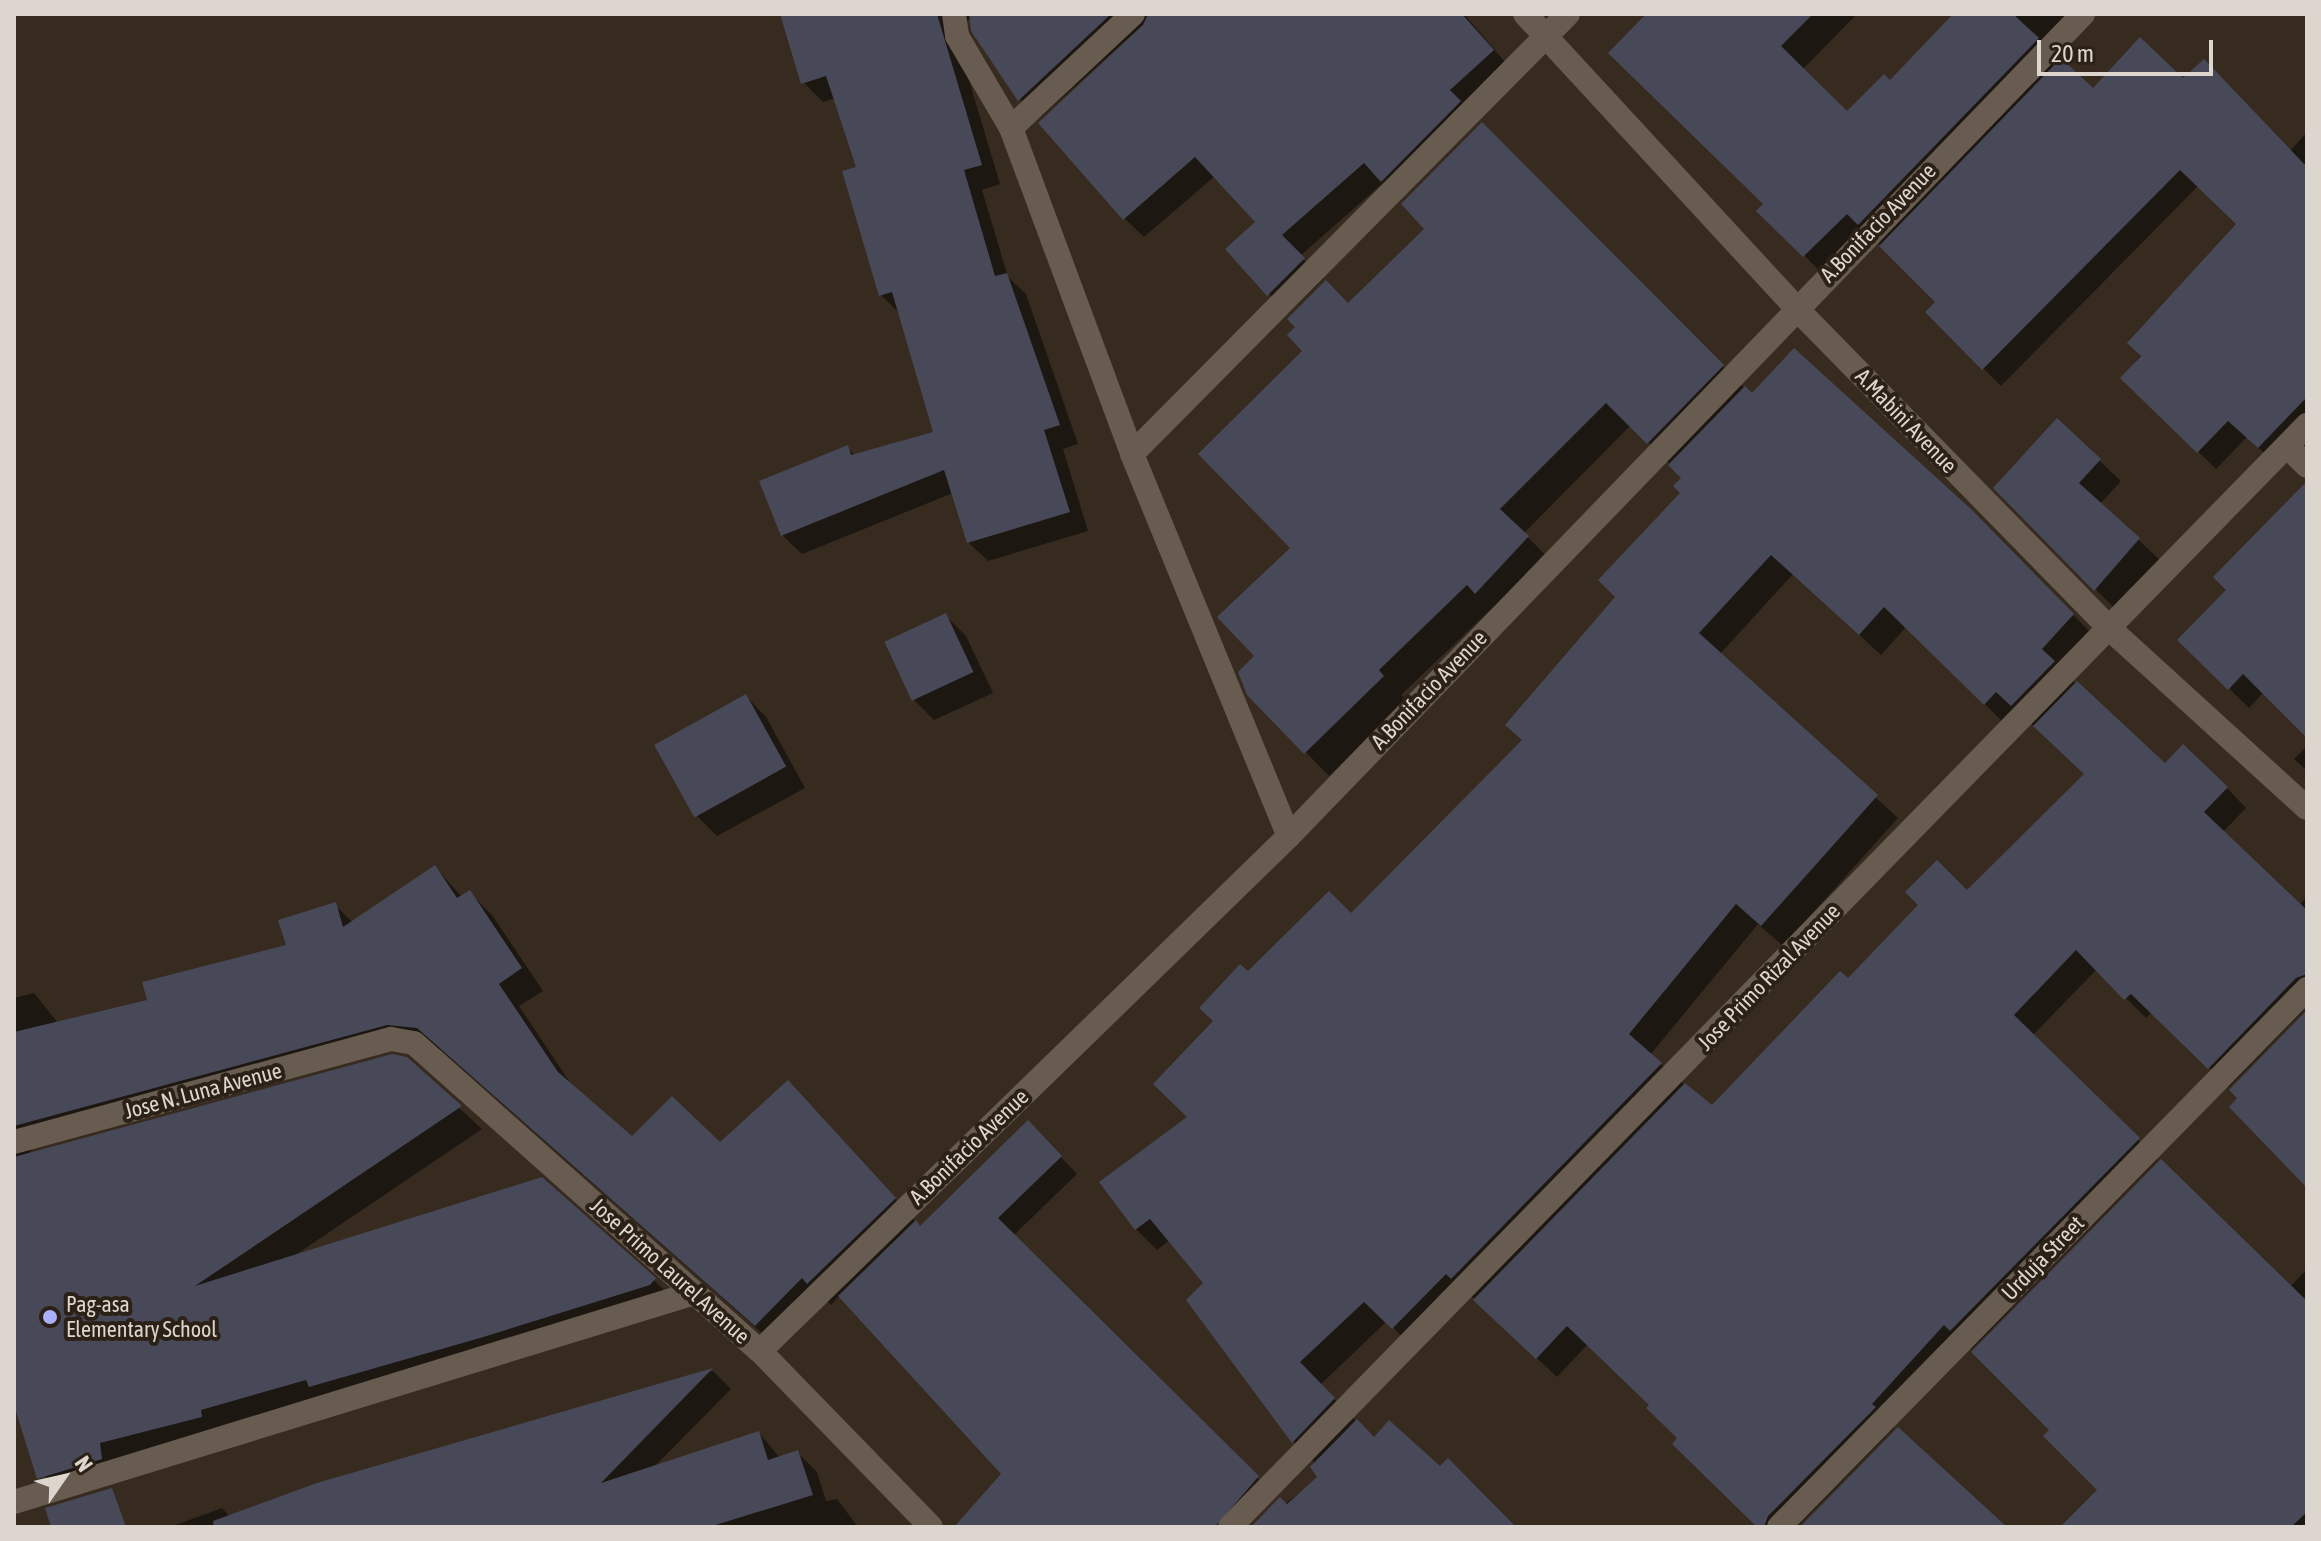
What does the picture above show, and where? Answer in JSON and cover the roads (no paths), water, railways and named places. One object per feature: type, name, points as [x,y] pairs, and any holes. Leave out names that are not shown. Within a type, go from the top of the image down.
[{"type":"street","points":[[954,14],[957,36],[1011,128],[1132,454],[1289,836]]},
{"type":"street","points":[[1011,128],[1133,14]]},
{"type":"street","name":"A.Mabini Avenue","points":[[1525,14],[1796,308],[2110,629],[2307,808]]},
{"type":"street","points":[[1132,454],[1568,14]]},
{"type":"street","name":"A.Bonifacio Avenue","points":[[760,1351],[1289,836],[2083,14]]},
{"type":"street","name":"Jose Primo Rizal Avenue","points":[[1230,1527],[2307,425]]},
{"type":"street","points":[[2287,446],[2307,466]]},
{"type":"street","name":"Urduja Street","points":[[1779,1527],[2307,989]]},
{"type":"street","name":"Jose Primo Laurel Avenue","points":[[391,1039],[414,1043],[435,1060],[760,1351],[931,1527]]},
{"type":"street","name":"Jose N. Luna Avenue","points":[[14,1142],[391,1039]]},
{"type":"street","points":[[14,1502],[694,1293]]},
{"type":"place","name":"Pag-asa Elementary School","points":[[50,1317]]}]
